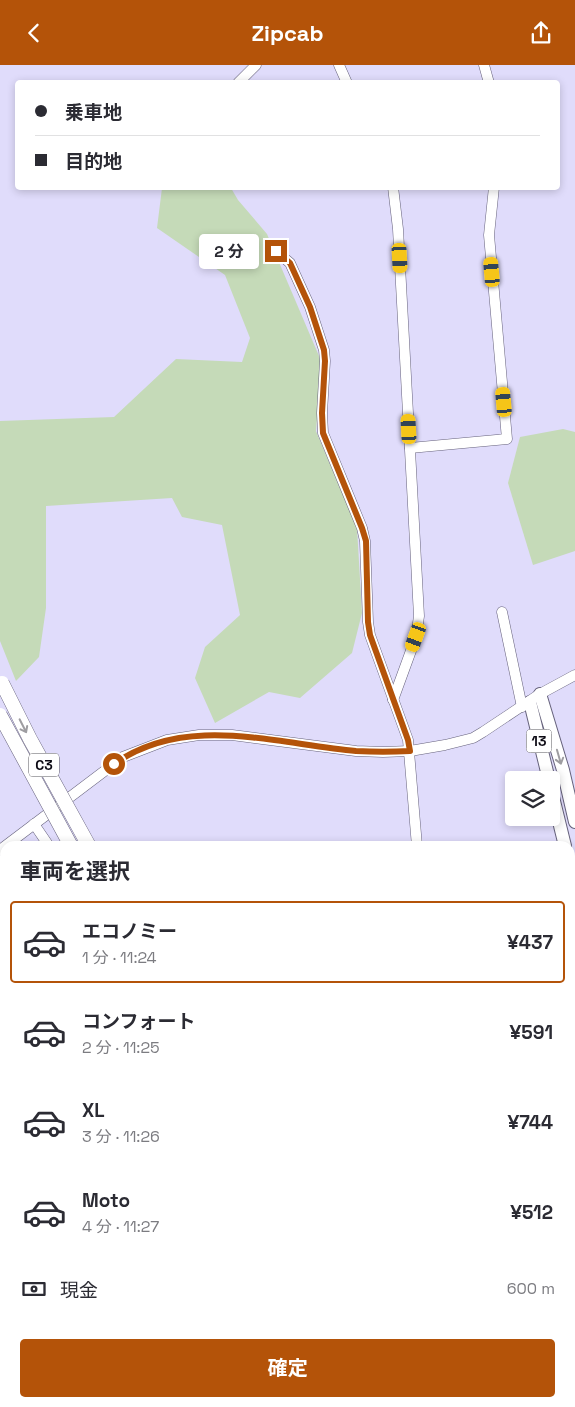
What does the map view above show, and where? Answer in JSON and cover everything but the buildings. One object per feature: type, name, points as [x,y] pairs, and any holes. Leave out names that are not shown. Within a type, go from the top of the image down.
[{"type":"highway","name":"C3","points":[[1,681],[58,792],[86,841]]},
{"type":"highway","name":"C3","points":[[0,715],[68,841]]},
{"type":"highway","points":[[58,792],[91,841]]},
{"type":"main road","name":"13","points":[[540,694],[563,770],[575,822]]},
{"type":"main road","name":"13","points":[[526,704],[546,771]]},
{"type":"main road","points":[[560,826],[564,841]]},
{"type":"street","points":[[241,80],[256,65]]},
{"type":"street","points":[[339,65],[346,80]]},
{"type":"street","points":[[484,65],[488,80]]},
{"type":"street","points":[[393,190],[398,229],[418,616],[416,637],[393,700]]},
{"type":"street","points":[[410,448],[507,439],[489,235],[494,190]]},
{"type":"street","points":[[276,251],[290,263],[310,307],[324,350],[323,433],[366,541],[370,635],[408,740],[417,841]]},
{"type":"street","points":[[502,612],[526,704]]},
{"type":"street","points":[[12,841],[123,757],[145,747],[182,737],[232,735],[356,751],[410,751],[473,738],[540,694],[575,675]]},
{"type":"street","points":[[34,824],[46,841]]},
{"type":"green space","points":[[162,190],[232,190],[238,200],[267,234],[322,363],[316,431],[357,528],[362,613],[352,653],[300,698],[269,692],[215,723],[195,678],[205,647],[240,615],[222,525],[182,517],[172,498],[46,506],[46,608],[39,657],[16,681],[0,641],[0,421],[114,417],[176,359],[242,362],[250,338],[225,275],[157,228]]},
{"type":"green space","points":[[563,429],[575,432],[575,551],[533,565],[508,483],[520,437]]},
{"type":"route","points":[[114,764],[123,757],[145,747],[166,740],[199,735],[232,735],[356,751],[410,751],[408,740],[370,635],[366,541],[323,433],[324,350],[310,307],[290,263],[276,251]]}]
